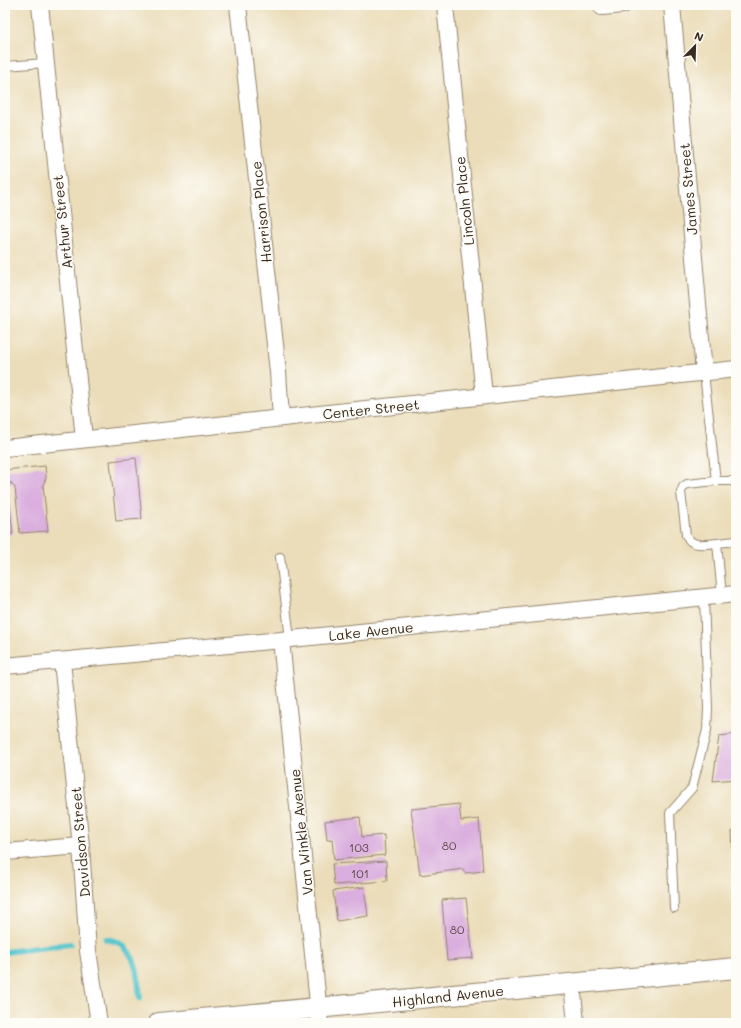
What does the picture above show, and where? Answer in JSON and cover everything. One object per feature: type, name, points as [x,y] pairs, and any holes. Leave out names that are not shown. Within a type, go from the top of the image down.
[{"type":"street","name":"Arthur Street","points":[[40,5],[84,439]]},
{"type":"street","name":"Harrison Place","points":[[238,5],[278,372],[281,418]]},
{"type":"street","name":"Lincoln Place","points":[[445,5],[484,396]]},
{"type":"street","points":[[602,7],[623,5]]},
{"type":"street","name":"James Street","points":[[672,5],[704,372]]},
{"type":"street","name":"Center Street","points":[[5,448],[736,369]]},
{"type":"street","name":"Lake Avenue","points":[[5,666],[285,640],[729,595]]},
{"type":"street","name":"Van Winkle Avenue","points":[[285,640],[319,1016]]},
{"type":"street","name":"Davidson Street","points":[[62,661],[81,846],[88,927],[88,951],[99,1023]]},
{"type":"street","points":[[5,852],[81,846]]},
{"type":"street","name":"Highland Avenue","points":[[159,1023],[319,1016],[572,984],[736,968]]},
{"type":"street","points":[[572,984],[576,1023]]},
{"type":"lane","points":[[5,66],[46,63]]},
{"type":"lane","points":[[704,372],[716,481]]},
{"type":"lane","points":[[736,483],[731,481],[716,481],[687,484],[683,486],[681,492],[686,535],[692,543],[699,545],[736,541]]},
{"type":"lane","points":[[717,543],[729,595]]},
{"type":"lane","points":[[280,556],[285,640]]},
{"type":"lane","points":[[674,908],[670,813],[692,788],[707,730],[708,708],[704,598]]},
{"type":"building","points":[[136,458],[142,519],[116,521],[110,461]]},
{"type":"building","points":[[45,466],[46,478],[43,485],[48,531],[20,533],[15,488],[11,482],[8,489],[13,534],[5,535],[5,470]]},
{"type":"building","points":[[736,734],[736,779],[713,781],[719,736]]},
{"type":"building","points":[[459,804],[461,821],[479,819],[483,871],[465,873],[463,869],[420,875],[411,809]]},
{"type":"building","points":[[360,817],[362,837],[384,835],[385,855],[334,860],[332,839],[327,840],[325,821]]},
{"type":"building","points":[[732,831],[736,831],[736,893],[735,893]]},
{"type":"building","points":[[386,861],[387,881],[334,885],[332,864]]},
{"type":"building","points":[[364,887],[368,916],[337,921],[333,891]]},
{"type":"building","points":[[466,898],[473,958],[447,960],[442,900]]},
{"type":"waterway","points":[[106,939],[116,941],[121,944],[131,955],[136,968],[140,998]]},
{"type":"waterway","points":[[5,952],[70,944]]}]
